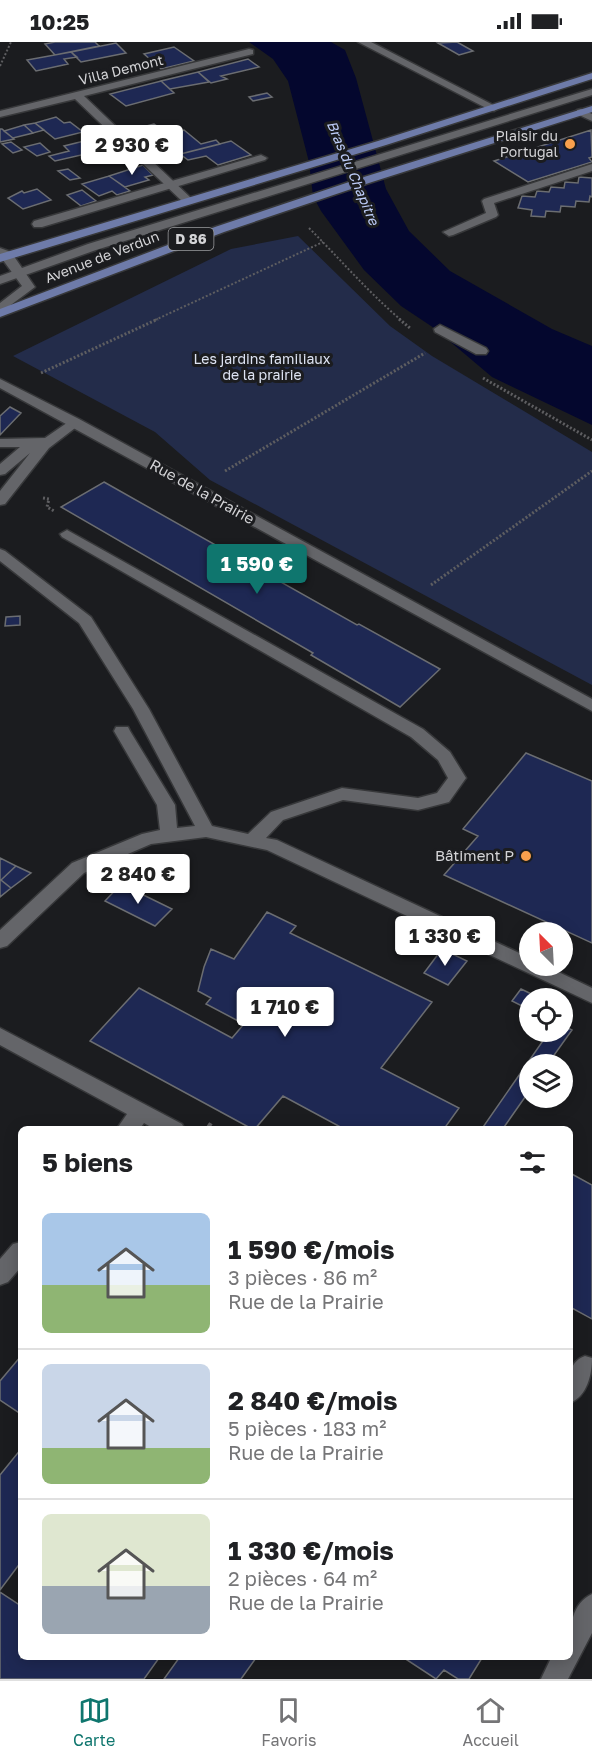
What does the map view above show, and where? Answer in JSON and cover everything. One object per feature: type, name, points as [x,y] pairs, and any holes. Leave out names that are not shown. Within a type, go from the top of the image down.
[{"type":"main road","name":"Avenue de Verdun","points":[[2,255],[382,143],[592,76]]},
{"type":"main road","name":"Avenue de Verdun","points":[[0,311],[103,270],[310,198],[588,113]]},
{"type":"street","points":[[363,42],[494,108]]},
{"type":"street","name":"Villa Demont","points":[[0,114],[249,52]]},
{"type":"street","name":"Avenue de Verdun","points":[[0,280],[92,247],[592,92]]},
{"type":"street","points":[[78,96],[188,201]]},
{"type":"street","points":[[38,224],[261,158]]},
{"type":"street","points":[[449,232],[492,215],[488,201],[592,167]]},
{"type":"street","points":[[0,311],[29,287],[19,272],[2,255]]},
{"type":"street","points":[[440,329],[481,351]]},
{"type":"street","name":"Rue de la Prairie","points":[[0,383],[592,706]]},
{"type":"street","points":[[0,501],[44,446],[74,422]]},
{"type":"street","points":[[0,444],[34,443],[54,438]]},
{"type":"street","points":[[0,471],[34,443]]},
{"type":"street","points":[[67,534],[417,733],[444,756],[457,778],[443,798],[418,804],[342,794],[316,801],[277,816],[252,841]]},
{"type":"street","points":[[0,554],[85,620],[141,710],[206,831]]},
{"type":"street","points":[[122,731],[166,804],[169,835]]},
{"type":"street","points":[[0,941],[78,868],[148,838],[206,831],[271,845],[592,996]]},
{"type":"street","points":[[0,1036],[168,1126]]},
{"type":"street","points":[[129,1126],[142,1111]]},
{"type":"street","points":[[0,1275],[18,1254]]},
{"type":"street","points":[[573,1385],[582,1364]]},
{"type":"street","points":[[573,1643],[592,1607]]},
{"type":"street","points":[[554,1679],[564,1660]]},
{"type":"path","points":[[0,66],[11,42]]},
{"type":"path","points":[[44,372],[323,242]]},
{"type":"path","points":[[220,474],[426,352]]},
{"type":"path","points":[[428,586],[592,471]]},
{"type":"path","points":[[45,497],[49,499],[47,507]]},
{"type":"green space","name":"Les jardins familiaux de la prairie","points":[[298,236],[390,326],[432,356],[592,452],[592,685],[210,480],[155,432],[13,356],[231,249]]},
{"type":"water","name":"Bras du Chapitre","points":[[249,42],[331,42],[345,50],[356,78],[386,189],[409,231],[450,271],[552,329],[592,346],[592,425],[492,377],[434,328],[401,306],[364,270],[321,211],[313,196],[309,162],[288,81],[273,59]]},
{"type":"building","points":[[55,42],[95,42],[99,46],[55,55],[45,44]]},
{"type":"building","points":[[457,42],[473,51],[459,55],[438,43]]},
{"type":"building","points":[[116,43],[126,53],[81,62],[71,52]]},
{"type":"building","points":[[174,47],[194,61],[161,69],[144,54]]},
{"type":"building","points":[[71,52],[77,57],[64,59],[68,64],[36,71],[27,60]]},
{"type":"building","points":[[248,59],[259,67],[221,76],[227,79],[211,83],[198,72]]},
{"type":"building","points":[[198,72],[209,82],[170,89],[161,81]]},
{"type":"building","points":[[161,81],[174,93],[126,106],[110,94]]},
{"type":"building","points":[[267,93],[272,97],[253,101],[249,97]]},
{"type":"building","points":[[56,117],[64,123],[70,122],[83,132],[55,139],[35,123]]},
{"type":"building","points":[[35,123],[44,130],[33,133],[24,125]]},
{"type":"building","points":[[154,124],[161,129],[152,131],[165,141],[174,139],[169,134],[184,130],[201,144],[216,140],[220,144],[181,154],[174,148],[168,149],[159,142],[148,145],[130,130]]},
{"type":"building","points":[[24,125],[33,133],[13,138],[4,131]]},
{"type":"building","points":[[0,129],[2,129],[14,139],[0,142]]},
{"type":"building","name":"Plaisir du Portugal","points":[[591,130],[592,157],[589,158],[592,162],[528,182],[494,161]]},
{"type":"building","points":[[84,141],[99,151],[55,161],[49,156],[69,151],[64,146]]},
{"type":"building","points":[[231,141],[251,155],[218,165],[206,156],[188,160],[180,154]]},
{"type":"building","points":[[11,142],[22,150],[13,153],[2,144]]},
{"type":"building","points":[[40,143],[50,152],[37,156],[24,147]]},
{"type":"building","points":[[143,165],[153,175],[145,177],[149,180],[125,187],[109,176]]},
{"type":"building","points":[[68,169],[80,178],[70,180],[58,171]]},
{"type":"building","points":[[109,176],[130,191],[117,195],[112,191],[99,196],[82,184]]},
{"type":"building","points":[[579,177],[592,178],[592,197],[590,196],[589,202],[576,201],[575,207],[561,206],[560,212],[546,211],[545,217],[531,216],[532,210],[518,208],[522,196],[535,197],[537,191],[549,192],[551,187],[564,188],[565,182],[578,183]]},
{"type":"building","points":[[37,189],[51,200],[23,209],[8,198],[22,191],[24,193]]},
{"type":"building","points":[[82,190],[96,201],[81,206],[67,195]]},
{"type":"building","points":[[10,407],[21,413],[0,435],[0,416]]},
{"type":"building","points":[[104,482],[357,625],[359,624],[440,669],[400,707],[311,655],[313,653],[61,507]]},
{"type":"building","points":[[20,616],[20,625],[5,626],[6,617]]},
{"type":"building","name":"Bâtiment P","points":[[526,753],[592,781],[592,943],[573,934],[573,922],[546,922],[444,875],[478,836],[463,829]]},
{"type":"building","points":[[0,858],[16,866],[1,880],[11,888],[0,897]]},
{"type":"building","points":[[16,866],[31,873],[11,888],[1,880]]},
{"type":"building","points":[[121,884],[172,909],[155,926],[105,901]]},
{"type":"building","points":[[267,912],[296,926],[290,933],[432,1002],[381,1068],[459,1108],[446,1126],[339,1126],[283,1096],[257,1126],[247,1126],[90,1041],[139,988],[232,1038],[244,1024],[206,1004],[211,998],[198,991],[211,949],[234,959]]},
{"type":"building","points":[[442,949],[467,961],[448,985],[424,973]]},
{"type":"building","points":[[519,992],[519,1004],[512,1001]]},
{"type":"building","points":[[542,1042],[563,1042],[555,1054],[534,1054]]},
{"type":"building","points":[[519,1075],[519,1106],[505,1126],[484,1126]]},
{"type":"building","points":[[573,1175],[592,1185],[592,1319],[573,1309]]},
{"type":"building","points":[[18,1360],[18,1412],[0,1400],[0,1381]]},
{"type":"building","points":[[18,1453],[18,1566],[0,1590],[0,1475]]},
{"type":"building","points":[[0,1592],[18,1604],[18,1660],[158,1660],[144,1679],[0,1679]]},
{"type":"building","points":[[178,1660],[255,1660],[241,1679],[164,1679]]},
{"type":"building","points":[[407,1660],[481,1660],[469,1679],[458,1679],[444,1670],[436,1679]]},
{"type":"place","name":"Plaisir du Portugal","points":[[570,144]]},
{"type":"place","name":"Bâtiment P","points":[[526,856]]}]
